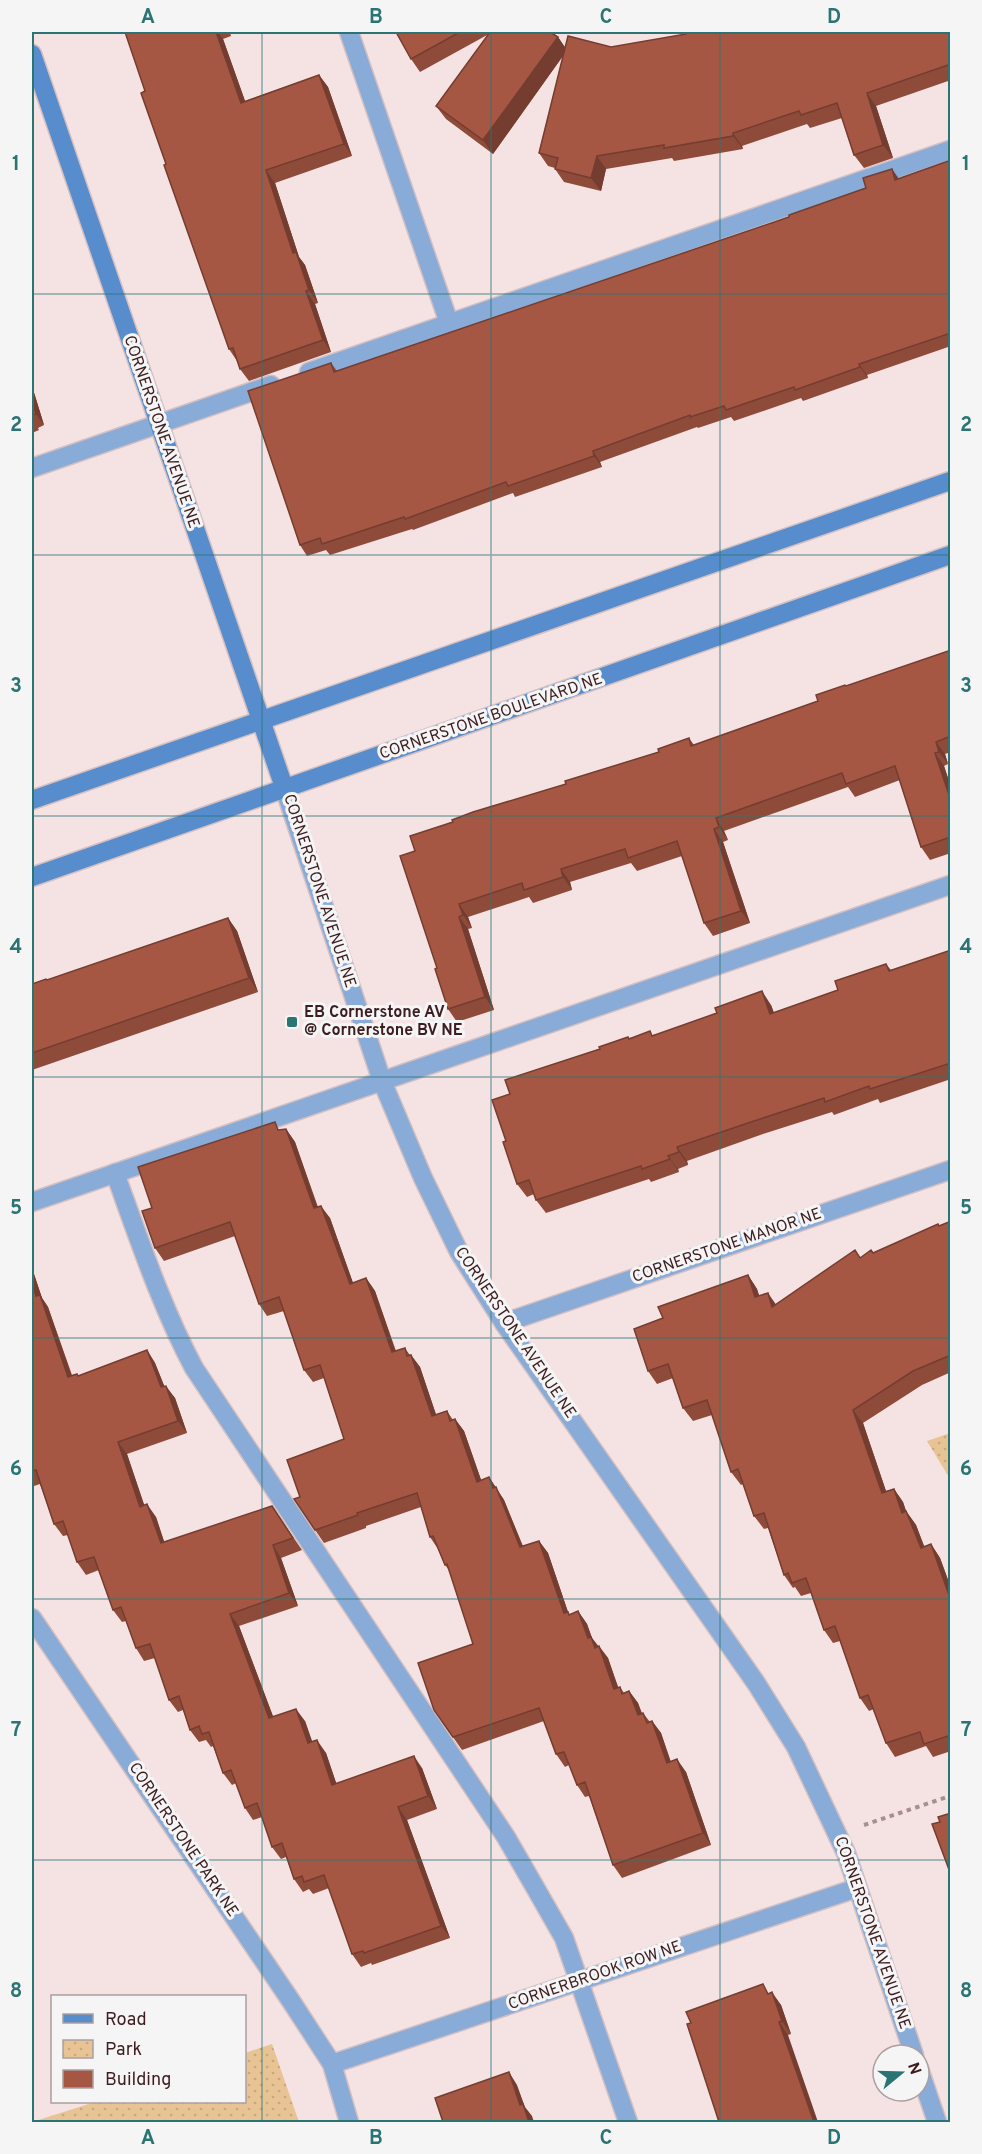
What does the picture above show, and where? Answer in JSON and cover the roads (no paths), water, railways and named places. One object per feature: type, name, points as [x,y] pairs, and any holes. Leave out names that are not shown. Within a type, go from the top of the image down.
[{"type":"street","points":[[349,32],[449,323]]},
{"type":"street","name":"CORNERSTONE AVENUE NE","points":[[32,54],[285,790],[382,1081],[423,1178],[459,1252],[504,1323],[756,1683],[796,1747],[838,1834],[910,2043]]},
{"type":"street","points":[[32,468],[951,150]]},
{"type":"street","points":[[32,800],[951,481]]},
{"type":"street","name":"CORNERSTONE BOULEVARD NE","points":[[32,877],[951,555]]},
{"type":"street","points":[[32,1202],[951,885]]},
{"type":"street","name":"CORNERSTONE MANOR NE","points":[[504,1323],[951,1170]]},
{"type":"street","points":[[115,1173],[157,1289],[174,1330],[194,1368],[506,1837],[564,1938],[628,2122]]},
{"type":"street","name":"CORNERSTONE PARK NE","points":[[32,1618],[332,2064],[349,2122]]},
{"type":"street","name":"CORNERBROOK ROW NE","points":[[332,2064],[857,1888]]},
{"type":"street","points":[[931,2103],[937,2122]]},
{"type":"place","name":"EB Cornerstone AV @ Cornerstone BV NE","points":[[292,1022]]}]
